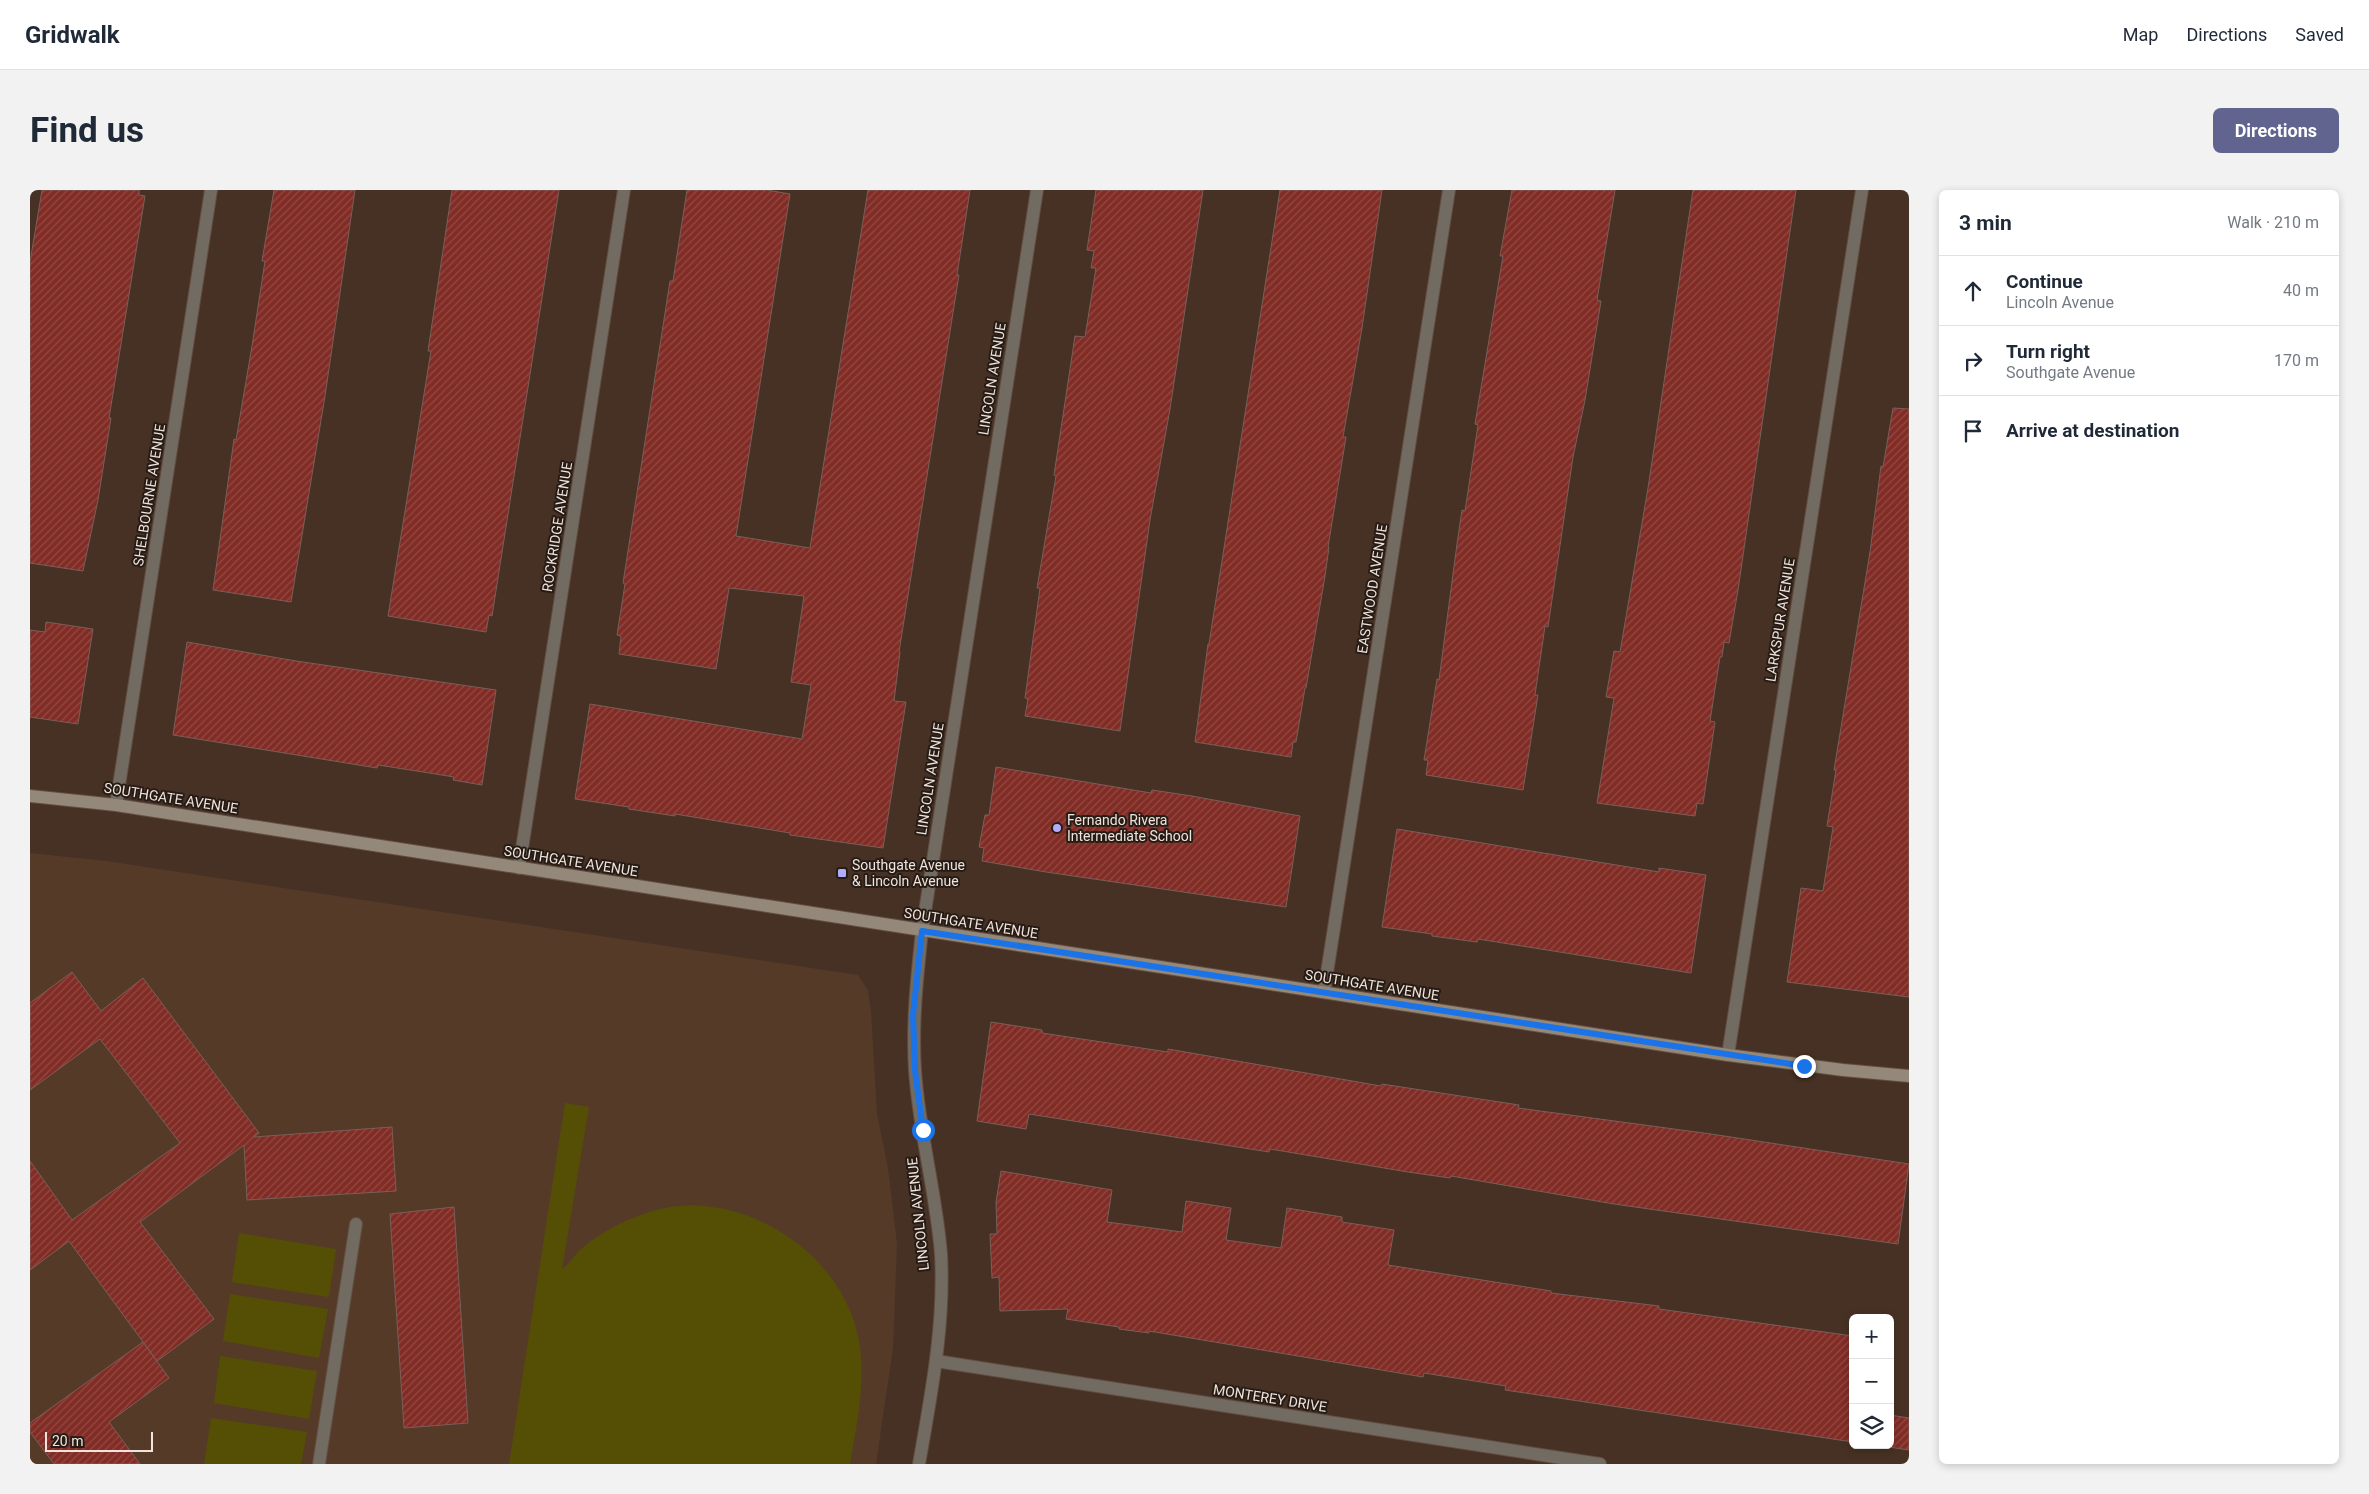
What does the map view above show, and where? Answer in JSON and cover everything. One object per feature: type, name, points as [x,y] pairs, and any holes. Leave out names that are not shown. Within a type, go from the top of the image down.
[{"type":"street","name":"SHELBOURNE AVENUE","points":[[116,805],[211,190]]},
{"type":"street","name":"ROCKRIDGE AVENUE","points":[[519,868],[624,190]]},
{"type":"street","name":"LINCOLN AVENUE","points":[[920,1464],[936,1361],[941,1255],[934,1194],[915,1071],[914,1024],[922,931],[1037,190]]},
{"type":"street","name":"EASTWOOD AVENUE","points":[[1324,992],[1449,190]]},
{"type":"street","name":"LARKSPUR AVENUE","points":[[1728,1055],[1862,190]]},
{"type":"street","name":"SOUTHGATE AVENUE","points":[[30,796],[116,805],[1728,1055],[1833,1069],[1909,1076]]},
{"type":"street","points":[[319,1464],[356,1224]]},
{"type":"street","name":"MONTEREY DRIVE","points":[[936,1361],[1600,1464]]},
{"type":"shaded area","points":[[30,853],[106,861],[858,975],[868,990],[877,1113],[888,1168],[897,1244],[893,1348],[876,1464],[30,1464]]},
{"type":"shaded area","points":[[565,1103],[589,1107],[562,1269],[587,1244],[612,1228],[646,1213],[679,1206],[713,1207],[746,1215],[778,1230],[806,1250],[829,1275],[847,1304],[858,1336],[862,1368],[861,1384],[850,1464],[509,1464]]},
{"type":"shaded area","points":[[239,1233],[336,1249],[329,1297],[232,1282]]},
{"type":"shaded area","points":[[230,1294],[328,1309],[319,1358],[223,1341]]},
{"type":"shaded area","points":[[220,1356],[317,1371],[309,1419],[214,1403]]},
{"type":"shaded area","points":[[211,1418],[307,1432],[301,1464],[204,1464]]},
{"type":"building","points":[[42,190],[139,190],[139,195],[145,196],[109,418],[111,418],[98,500],[83,571],[30,563],[30,262]]},
{"type":"building","points":[[274,190],[355,190],[325,396],[291,602],[213,590],[234,439],[236,440],[252,346],[265,261],[262,261]]},
{"type":"building","points":[[452,190],[559,190],[492,616],[489,615],[486,632],[388,616],[431,351],[428,351]]},
{"type":"building","points":[[687,190],[767,190],[790,194],[736,536],[810,548],[868,190],[970,190],[957,275],[959,275],[899,652],[894,701],[906,702],[883,848],[790,835],[790,833],[575,799],[590,704],[802,739],[811,685],[791,682],[804,596],[729,588],[716,669],[619,654],[621,636],[617,635],[625,584],[623,583],[670,281],[673,281]]},
{"type":"building","points":[[1096,190],[1203,190],[1170,409],[1150,520],[1120,731],[1025,716],[1028,699],[1025,698],[1040,588],[1037,588],[1056,476],[1054,475],[1075,336],[1085,337],[1096,268],[1091,268],[1094,251],[1087,250]]},
{"type":"building","points":[[1280,190],[1382,190],[1362,328],[1343,437],[1346,437],[1325,576],[1296,742],[1293,742],[1291,757],[1195,742],[1208,644]]},
{"type":"building","points":[[1512,190],[1615,190],[1597,300],[1601,301],[1585,400],[1573,457],[1548,627],[1545,626],[1535,695],[1538,695],[1523,790],[1426,775],[1428,760],[1424,760],[1437,679],[1439,680],[1462,510],[1465,511],[1478,425],[1475,424],[1503,256],[1500,256]]},
{"type":"building","points":[[1693,190],[1796,190],[1738,590],[1729,643],[1724,642],[1722,657],[1720,657],[1710,721],[1715,722],[1703,804],[1697,803],[1695,816],[1597,803],[1614,698],[1606,697],[1614,651],[1620,652],[1648,488]]},
{"type":"building","points":[[1893,408],[1909,409],[1909,997],[1787,982],[1801,888],[1823,891],[1833,827],[1827,826],[1836,770],[1834,770],[1870,552],[1881,466],[1883,467]]},
{"type":"building","points":[[46,622],[93,629],[78,724],[30,717],[30,630],[45,632]]},
{"type":"building","points":[[187,642],[296,661],[496,690],[482,785],[453,780],[454,777],[436,774],[378,765],[377,768],[173,735]]},
{"type":"building","points":[[996,767],[1151,793],[1152,790],[1192,796],[1300,816],[1286,907],[982,861],[984,848],[979,847],[985,815],[989,815]]},
{"type":"building","points":[[1397,829],[1659,872],[1659,868],[1706,875],[1691,973],[1478,939],[1477,942],[1382,927]]},
{"type":"building","points":[[72,972],[101,1011],[143,978],[259,1133],[254,1137],[392,1127],[396,1191],[247,1200],[244,1145],[140,1222],[214,1319],[157,1361],[69,1241],[30,1270],[30,1161],[72,1220],[180,1143],[100,1039],[30,1090],[30,1003]]},
{"type":"building","points":[[991,1022],[1042,1030],[1042,1033],[1168,1052],[1168,1049],[1381,1086],[1382,1084],[1519,1105],[1518,1108],[1711,1134],[1909,1164],[1898,1244],[1614,1204],[1451,1176],[1450,1178],[1408,1172],[1270,1149],[1269,1152],[1029,1114],[1026,1129],[977,1121]]},
{"type":"building","points":[[1001,1171],[1112,1190],[1107,1222],[1182,1232],[1186,1201],[1231,1208],[1226,1240],[1281,1248],[1287,1208],[1342,1217],[1342,1222],[1394,1230],[1388,1265],[1551,1291],[1551,1293],[1659,1306],[1659,1309],[1849,1335],[1849,1441],[1505,1390],[1506,1386],[1424,1373],[1423,1377],[1149,1331],[1149,1333],[1119,1329],[1119,1327],[1066,1319],[1068,1309],[1000,1311],[999,1277],[992,1278],[990,1234],[997,1234],[996,1202]]},
{"type":"building","points":[[454,1207],[468,1423],[404,1428],[390,1214]]},
{"type":"building","points":[[143,1342],[169,1378],[109,1422],[140,1464],[54,1464],[30,1432],[30,1423]]},
{"type":"building","points":[[1894,1416],[1909,1418],[1909,1450],[1894,1448]]},
{"type":"place","name":"Fernando Rivera Intermediate School","points":[[1057,828]]},
{"type":"place","name":"Southgate Avenue & Lincoln Avenue","points":[[842,873]]},
{"type":"route","points":[[923,1130],[915,1071],[913,1015],[922,931],[1804,1066]]}]
